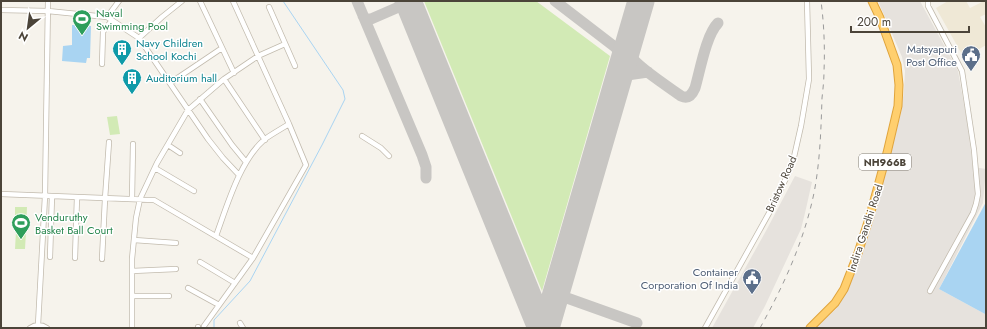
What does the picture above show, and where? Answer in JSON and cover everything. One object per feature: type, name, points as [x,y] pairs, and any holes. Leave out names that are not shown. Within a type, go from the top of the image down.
[{"type":"highway","name":"Indira Gandhi Road","points":[[810,328],[835,303],[844,289],[858,254],[887,154],[898,106],[898,65],[872,1]]},
{"type":"street","points":[[38,325],[45,196],[48,1]]},
{"type":"street","points":[[107,17],[119,1]]},
{"type":"street","points":[[139,38],[182,1]]},
{"type":"street","points":[[200,1],[234,73]]},
{"type":"street","points":[[204,326],[253,258],[306,165],[233,1]]},
{"type":"street","name":"Bristow Road","points":[[705,328],[776,199],[794,157],[809,79],[807,1]]},
{"type":"street","points":[[928,1],[928,6],[962,71],[974,150],[978,194],[973,213],[930,291]]},
{"type":"street","points":[[269,7],[295,66]]},
{"type":"street","points":[[1,10],[48,11],[107,17],[139,38],[222,158],[239,175]]},
{"type":"street","points":[[102,64],[103,32],[112,20]]},
{"type":"street","points":[[132,328],[132,259],[136,218],[140,199],[157,163],[188,110],[224,79],[258,56],[285,44]]},
{"type":"street","points":[[170,83],[222,48]]},
{"type":"street","points":[[224,79],[265,140]]},
{"type":"street","points":[[200,99],[232,145],[246,162]]},
{"type":"street","points":[[216,236],[239,175],[246,162],[265,140],[289,124]]},
{"type":"street","points":[[362,136],[381,148],[389,156]]},
{"type":"street","points":[[102,259],[109,142]]},
{"type":"street","points":[[132,199],[133,144]]},
{"type":"street","points":[[168,145],[180,153]]},
{"type":"street","points":[[155,168],[194,191]]},
{"type":"street","points":[[1,194],[154,200],[253,258]]},
{"type":"street","points":[[50,256],[52,196]]},
{"type":"street","points":[[75,258],[77,197]]},
{"type":"street","points":[[134,240],[176,242]]},
{"type":"street","points":[[200,262],[235,283]]},
{"type":"street","points":[[132,272],[176,269]]},
{"type":"street","points":[[188,288],[219,305]]},
{"type":"street","points":[[132,296],[169,296]]},
{"type":"street","points":[[240,323],[243,328]]},
{"type":"street","points":[[30,328],[34,325],[42,325],[47,328]]},
{"type":"shaded area","points":[[878,1],[920,1],[958,71],[973,167],[986,169],[983,203],[939,289],[985,314],[986,312],[986,328],[815,328],[836,309],[848,287],[859,261],[875,213],[901,113],[905,71],[902,57]]},
{"type":"shaded area","points":[[948,1],[966,1],[970,8],[986,1],[986,14],[980,17],[986,27],[986,45],[964,58],[936,8]]},
{"type":"shaded area","points":[[795,176],[812,182],[801,229],[753,328],[712,328],[767,229]]},
{"type":"green space","points":[[424,1],[536,1],[610,56],[542,291]]},
{"type":"green space","points":[[117,116],[120,134],[110,135],[107,117]]},
{"type":"green space","points":[[15,207],[27,207],[26,229],[15,228]]},
{"type":"green space","name":"Venduruthy Basket Ball Court","points":[[16,231],[26,232],[25,249],[15,249]]},
{"type":"water","name":"Naval Swimming Pool","points":[[75,20],[85,20],[85,24],[87,26],[91,26],[90,58],[87,58],[86,63],[62,61],[63,46],[72,45],[72,25],[75,25]]},
{"type":"water","points":[[986,202],[986,312],[985,314],[939,289]]},
{"type":"waterway","points":[[214,328],[214,320],[250,281],[345,99],[343,90],[283,1]]},
{"type":"taxiway","points":[[357,1],[422,155],[426,167],[426,178]]},
{"type":"taxiway","points":[[363,16],[366,19],[371,19],[401,6],[406,1]]},
{"type":"taxiway","points":[[555,1],[615,47],[623,50],[629,44]]},
{"type":"taxiway","points":[[629,44],[629,52],[639,65],[681,96],[688,97],[693,93],[707,44],[718,23]]},
{"type":"taxiway","points":[[615,47],[621,54],[623,64]]},
{"type":"taxiway","points":[[620,76],[648,72]]},
{"type":"taxiway","points":[[559,284],[561,292],[567,298],[637,323]]},
{"type":"taxiway","points":[[553,306],[560,300],[567,298]]},
{"type":"runway","points":[[408,1],[541,328]]},
{"type":"runway","points":[[546,328],[641,1]]},
{"type":"railway","points":[[760,328],[785,279],[799,245],[814,193],[819,158],[824,74],[824,36],[821,1]]},
{"type":"place","name":"Naval Swimming Pool","points":[[82,36]]},
{"type":"place","name":"Navy Children School Kochi","points":[[122,66]]},
{"type":"place","name":"Matsyapuri Post Office","points":[[971,72]]},
{"type":"place","name":"Auditorium hall","points":[[132,95]]},
{"type":"place","name":"Venduruthy Basket Ball Court","points":[[21,240]]},
{"type":"place","name":"Container Corporation Of India","points":[[752,295]]}]
